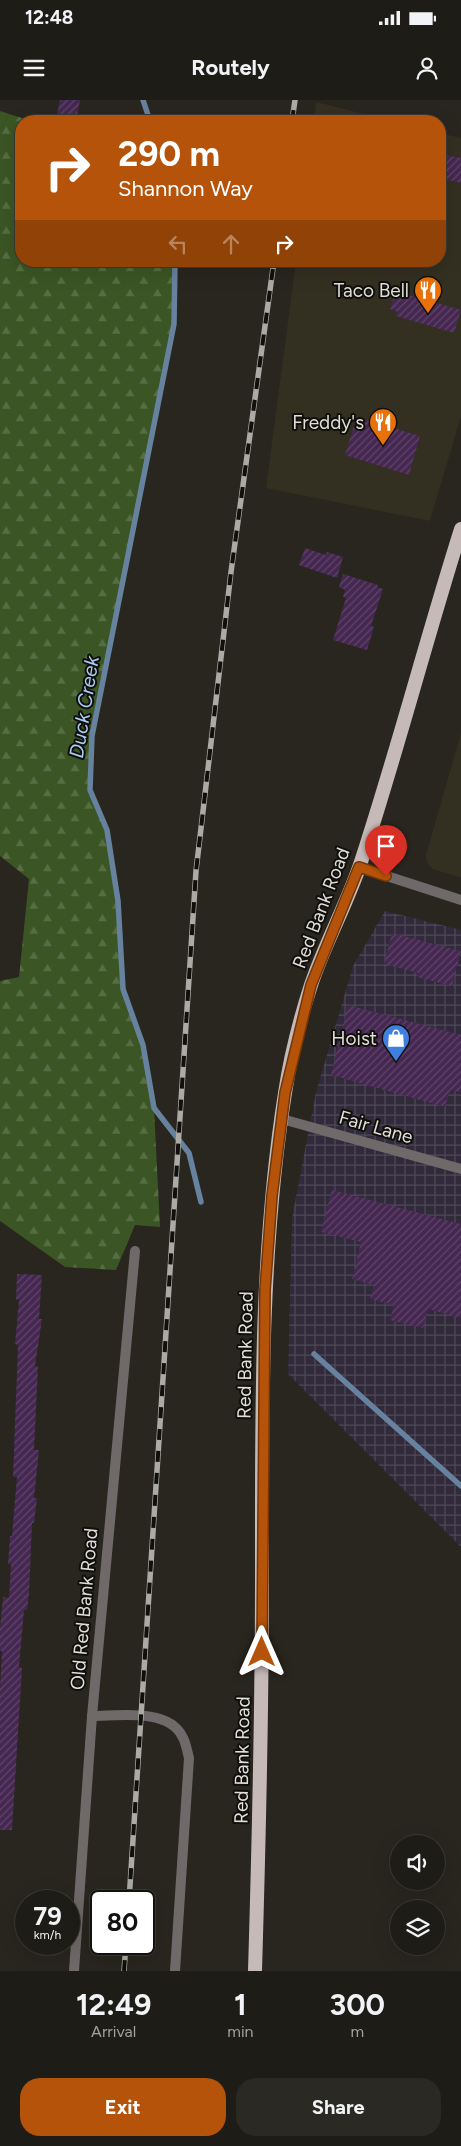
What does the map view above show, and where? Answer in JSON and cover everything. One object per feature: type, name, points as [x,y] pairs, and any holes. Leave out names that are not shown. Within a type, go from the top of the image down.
[{"type":"highway","name":"Red Bank Road","points":[[256,1971],[262,1726],[262,1493],[265,1290],[272,1196],[285,1090],[311,985],[359,867],[392,765],[429,632],[461,529]]},
{"type":"street","points":[[359,867],[461,900]]},
{"type":"street","name":"Fair Lane","points":[[282,1119],[461,1169]]},
{"type":"street","name":"Old Red Bank Road","points":[[74,1971],[92,1716],[135,1251]]},
{"type":"street","points":[[92,1716],[154,1717],[167,1721],[183,1736],[189,1758],[175,1971]]},
{"type":"shaded area","points":[[316,102],[368,115],[315,115]]},
{"type":"shaded area","points":[[446,134],[461,138],[461,416],[430,521],[266,488],[295,267],[446,267]]},
{"type":"shaded area","points":[[461,733],[461,878],[433,869],[427,862],[426,855]]},
{"type":"shaded area","points":[[385,911],[461,930],[461,1547],[288,1374],[292,1218],[316,1092],[353,966]]},
{"type":"green space","points":[[0,111],[15,116],[15,267],[175,267],[174,324],[92,736],[90,790],[107,830],[118,901],[123,989],[143,1045],[154,1108],[160,1227],[135,1225],[116,1270],[65,1267],[0,1221],[0,981],[19,977],[29,879],[0,856]]},
{"type":"building","points":[[60,100],[80,100],[77,115],[57,115]]},
{"type":"building","points":[[446,155],[461,158],[461,183],[446,179]]},
{"type":"building","name":"Taco Bell","points":[[395,293],[401,295],[402,293],[461,310],[454,333],[396,316],[398,312],[390,309]]},
{"type":"building","name":"Freddy's","points":[[357,417],[420,436],[409,475],[345,455]]},
{"type":"building","points":[[305,548],[326,555],[327,552],[343,557],[337,578],[299,565]]},
{"type":"building","points":[[343,574],[378,585],[377,587],[383,589],[371,626],[374,627],[367,650],[333,640],[346,598],[343,597],[345,590],[339,587]]},
{"type":"building","points":[[392,933],[461,951],[452,986],[417,977],[418,973],[384,964]]},
{"type":"building","name":"Hoist","points":[[348,1005],[461,1035],[461,1092],[450,1090],[445,1107],[331,1075]]},
{"type":"building","points":[[332,1190],[461,1224],[461,1318],[428,1309],[423,1328],[390,1320],[394,1305],[370,1299],[374,1285],[352,1279],[361,1242],[321,1232]]},
{"type":"building","points":[[17,1274],[42,1275],[39,1319],[42,1319],[35,1366],[38,1367],[34,1450],[39,1450],[34,1498],[37,1498],[34,1523],[32,1523],[29,1594],[27,1610],[24,1610],[19,1667],[22,1668],[12,1830],[0,1830],[0,1689],[2,1651],[0,1651],[0,1628],[3,1597],[9,1598],[11,1564],[8,1564],[17,1477],[13,1477],[18,1345],[15,1344],[19,1300],[16,1299]]},
{"type":"waterway","name":"Duck Creek","points":[[143,100],[148,115]]},
{"type":"waterway","name":"Duck Creek","points":[[175,267],[174,324],[92,736],[90,790],[107,830],[118,901],[123,989],[143,1045],[154,1108],[189,1153],[201,1202]]},
{"type":"waterway","points":[[314,1354],[461,1486]]},
{"type":"railway","points":[[293,115],[295,100]]},
{"type":"railway","points":[[130,1890],[196,871],[231,572],[273,267]]},
{"type":"railway","points":[[124,1971],[125,1955]]},
{"type":"place","name":"Taco Bell","points":[[428,314]]},
{"type":"place","name":"Freddy's","points":[[383,446]]},
{"type":"place","name":"Hoist","points":[[396,1062]]},
{"type":"route","points":[[262,1652],[265,1290],[272,1196],[285,1093],[311,985],[359,867],[386,876]]}]
